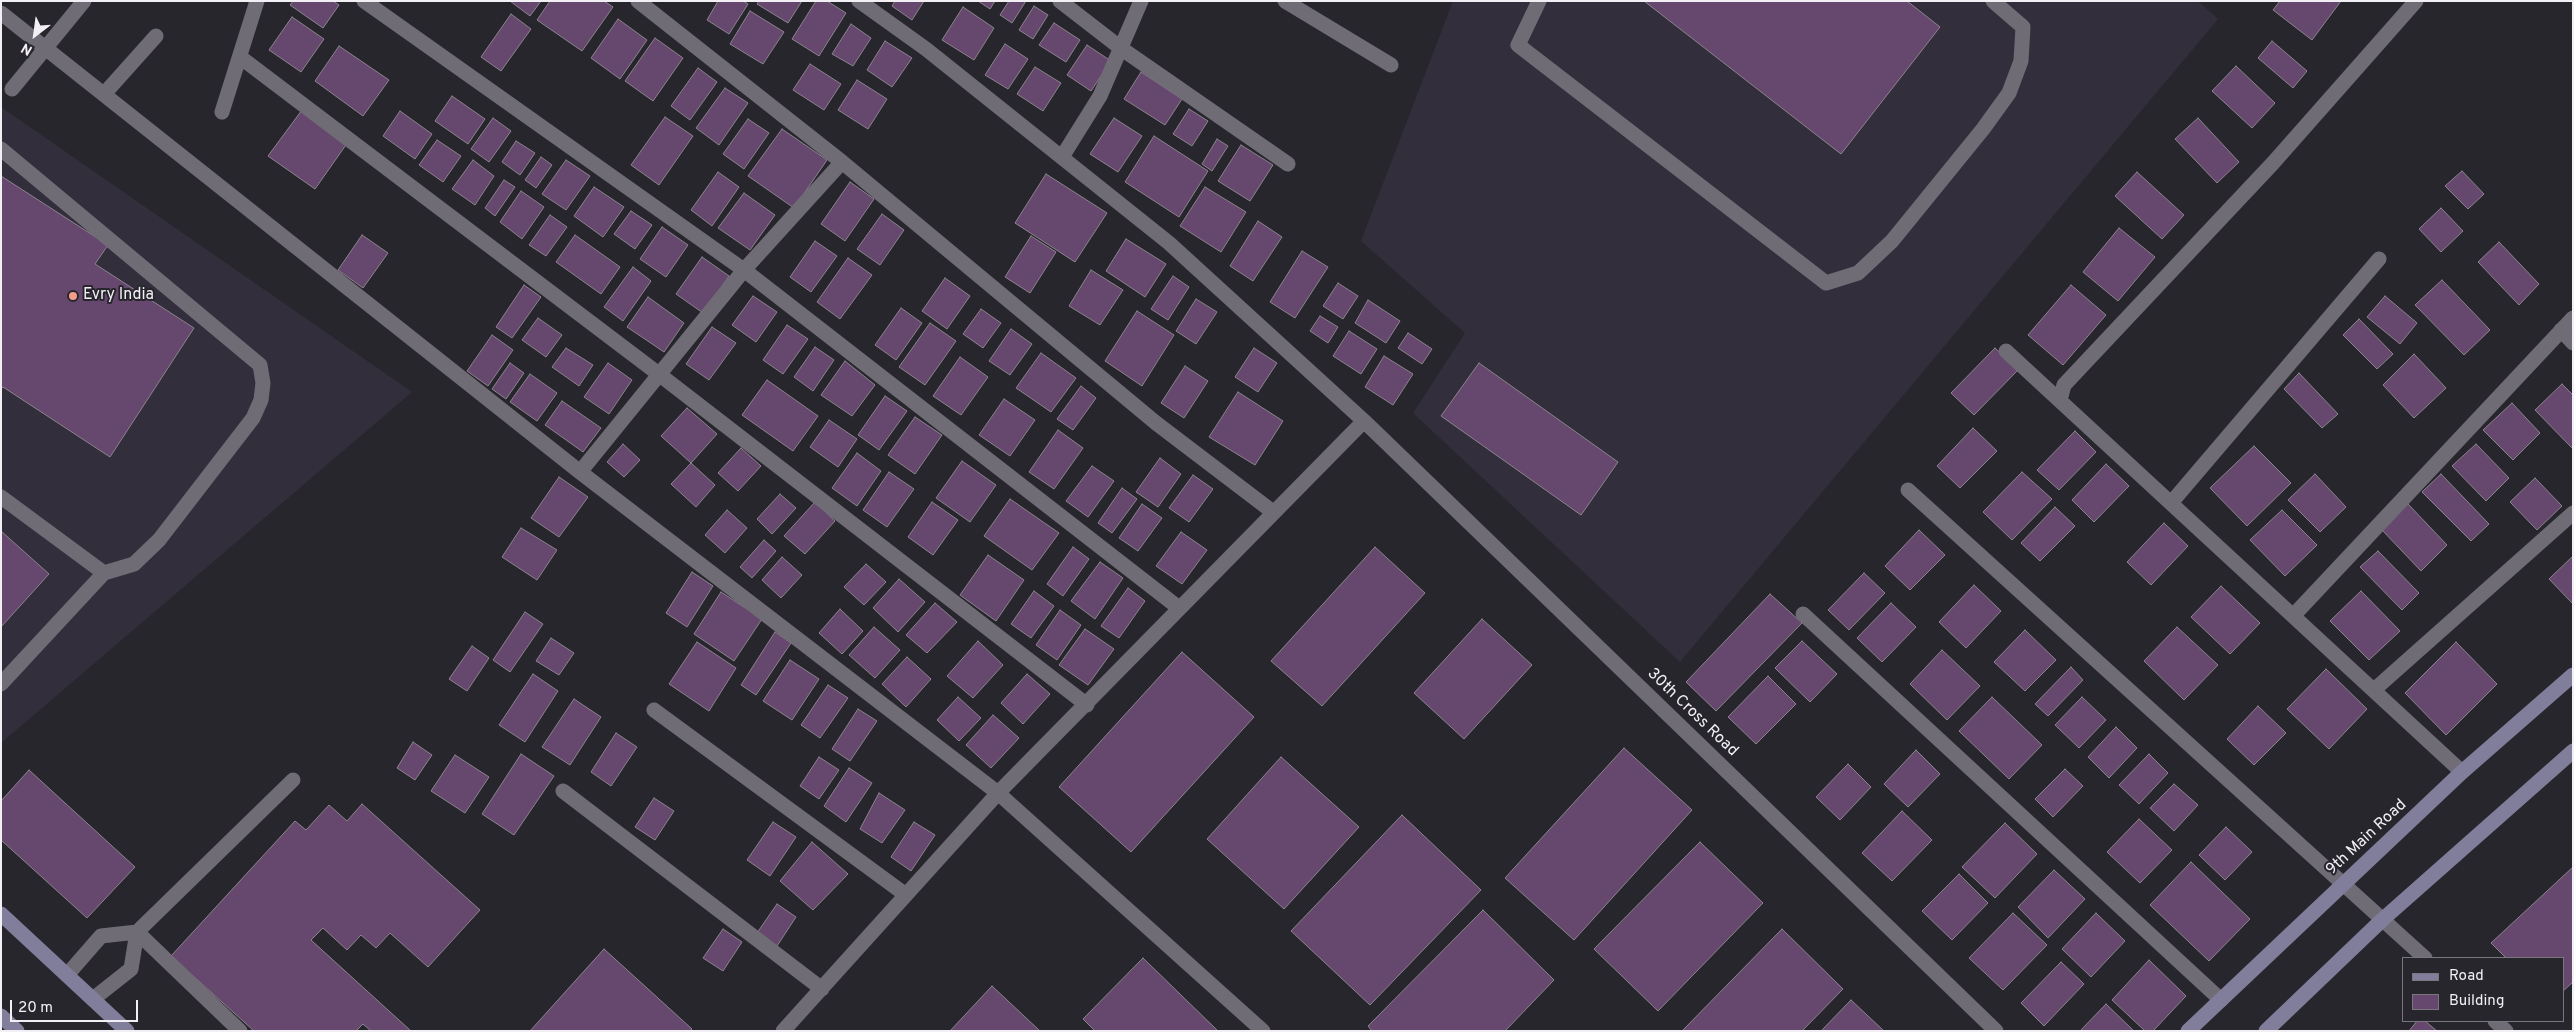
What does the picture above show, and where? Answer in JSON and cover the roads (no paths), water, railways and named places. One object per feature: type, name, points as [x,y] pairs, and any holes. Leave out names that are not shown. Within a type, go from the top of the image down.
[{"type":"main road","name":"9th Main Road","points":[[2188,1031],[2462,772],[2573,676]]},
{"type":"main road","points":[[2266,1031],[2382,920],[2573,751]]},
{"type":"main road","points":[[2,915],[128,1031]]},
{"type":"main road","points":[[1,1016],[17,1031]]},
{"type":"street","points":[[12,89],[84,1]]},
{"type":"street","points":[[222,112],[257,1]]},
{"type":"street","points":[[364,1],[744,270],[1179,608]]},
{"type":"street","points":[[638,1],[842,162],[1156,423],[1274,512]]},
{"type":"street","name":"30th Cross Road","points":[[859,1],[926,49],[1169,243],[1364,420],[1996,1031]]},
{"type":"street","points":[[1060,1],[1122,49],[1288,164]]},
{"type":"street","points":[[1062,157],[1100,96],[1122,49],[1141,1]]},
{"type":"street","points":[[1285,1],[1391,65]]},
{"type":"street","points":[[1539,1],[1518,45],[1826,283],[1858,273],[1892,241],[1983,129],[2009,93],[2021,61],[2023,26],[1993,1]]},
{"type":"street","points":[[2060,400],[2064,385],[2273,163],[2416,1]]},
{"type":"street","points":[[1,12],[580,472],[998,793],[1263,1031]]},
{"type":"street","points":[[105,93],[156,36]]},
{"type":"street","points":[[240,57],[660,375],[1087,705]]},
{"type":"street","points":[[1,149],[260,365],[263,383],[261,400],[254,418],[159,540],[134,564],[104,573],[1,684]]},
{"type":"street","points":[[580,472],[744,270],[842,162]]},
{"type":"street","points":[[2171,504],[2379,259]]},
{"type":"street","points":[[2293,616],[2573,318]]},
{"type":"street","points":[[2561,330],[2573,343]]},
{"type":"street","points":[[2006,351],[2293,616],[2375,689],[2462,772]]},
{"type":"street","points":[[783,1031],[998,793],[1087,705],[1179,608],[1364,420]]},
{"type":"street","points":[[1908,490],[2424,957]]},
{"type":"street","points":[[1,497],[104,573]]},
{"type":"street","points":[[2375,689],[2573,513]]},
{"type":"street","points":[[1803,614],[2221,1000]]},
{"type":"street","points":[[654,710],[906,895]]},
{"type":"street","points":[[93,999],[131,969],[137,932],[293,780]]},
{"type":"street","points":[[563,791],[822,989]]},
{"type":"street","points":[[67,975],[100,936],[137,932]]},
{"type":"street","points":[[137,932],[240,1031]]},
{"type":"street","points":[[2495,1022],[2506,1031]]},
{"type":"place","name":"Evry India","points":[[73,296]]}]
